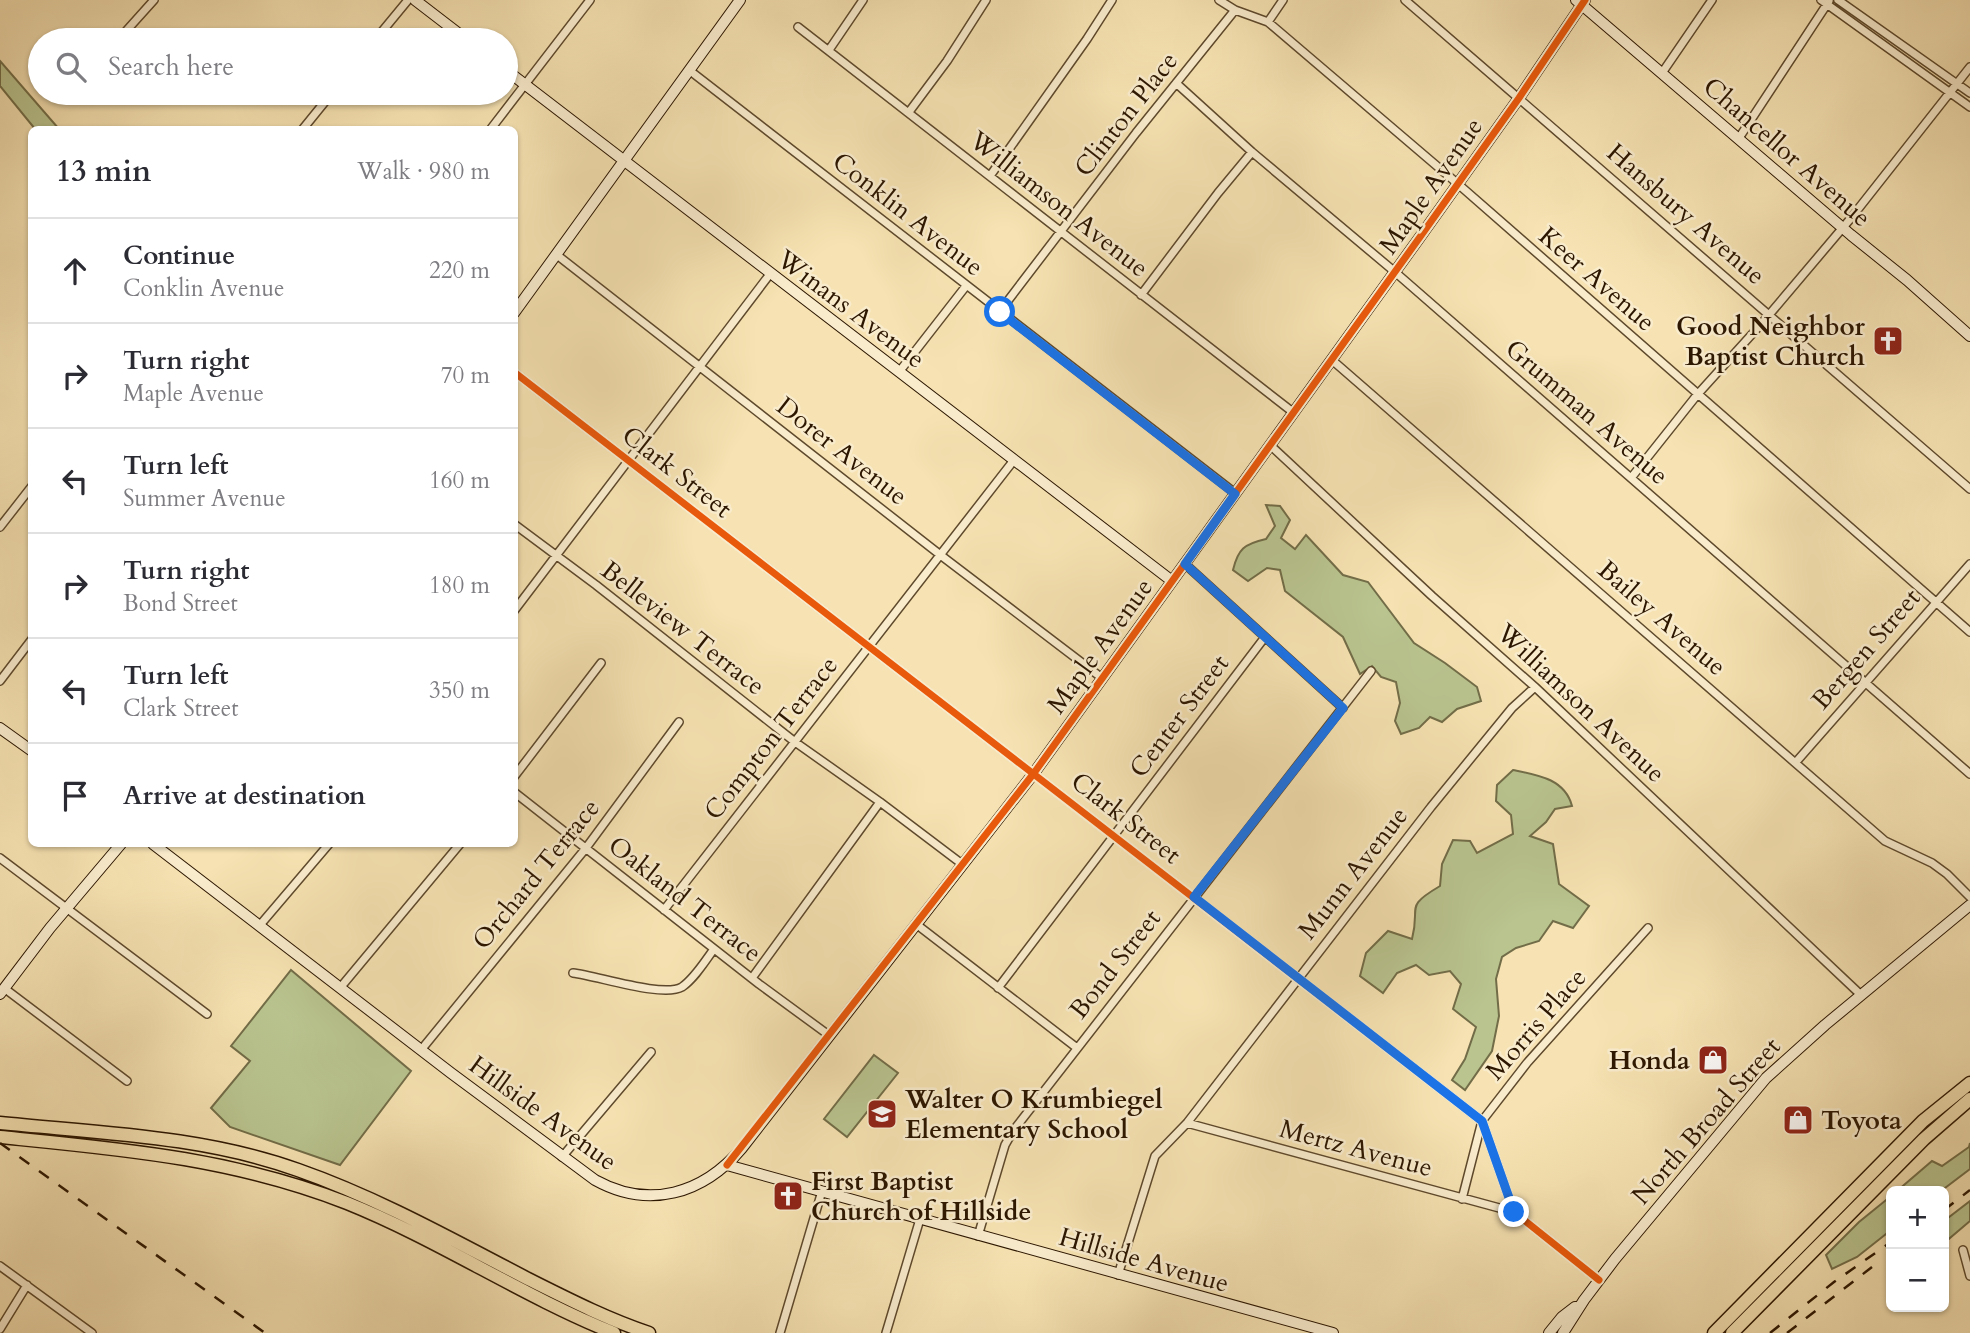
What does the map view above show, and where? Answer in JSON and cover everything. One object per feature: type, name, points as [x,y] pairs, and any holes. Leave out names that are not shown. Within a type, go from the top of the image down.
[{"type":"highway","points":[[1714,1333],[1923,1121],[1970,1083]]},
{"type":"highway","points":[[1732,1333],[1924,1139],[1970,1099]]},
{"type":"highway","points":[[3,1124],[188,1143],[282,1164],[372,1200],[589,1309],[649,1333]]},
{"type":"highway","points":[[0,1136],[192,1159],[240,1169],[302,1187],[385,1219],[614,1333]]},
{"type":"street","points":[[129,28],[154,0]]},
{"type":"street","points":[[385,28],[408,0]]},
{"type":"street","points":[[415,0],[451,28]]},
{"type":"street","points":[[518,94],[590,0]]},
{"type":"street","points":[[518,308],[740,0]]},
{"type":"street","points":[[829,50],[863,0]]},
{"type":"street","points":[[909,112],[947,61],[986,0]]},
{"type":"street","points":[[990,176],[1112,0]]},
{"type":"street","name":"Keer Avenue","points":[[1219,0],[1235,10],[1268,22],[1458,184],[1970,632]]},
{"type":"street","points":[[1268,22],[1283,0]]},
{"type":"street","name":"Hansbury Avenue","points":[[1405,0],[1970,489]]},
{"type":"street","points":[[1662,73],[1712,0]]},
{"type":"street","points":[[1838,0],[1970,93]]},
{"type":"street","points":[[1739,138],[1826,1],[1970,107]]},
{"type":"street","name":"Maple Avenue","points":[[727,1165],[1034,773],[1458,184],[1519,98],[1581,2]]},
{"type":"street","name":"Chancellor Avenue","points":[[1581,2],[1970,336]]},
{"type":"street","name":"Clinton Place","points":[[1000,312],[1235,10]]},
{"type":"street","name":"Williamson Avenue","points":[[798,27],[1294,412]]},
{"type":"street","points":[[1631,478],[1697,395],[1843,227],[1970,67]]},
{"type":"street","name":"Conklin Avenue","points":[[689,70],[1235,494]]},
{"type":"street","name":"Winans Avenue","points":[[518,79],[1172,581]]},
{"type":"street","name":"Grumman Avenue","points":[[1176,83],[1252,152],[1395,272],[1970,774]]},
{"type":"street","points":[[305,126],[322,105]]},
{"type":"street","points":[[493,126],[509,105]]},
{"type":"street","points":[[1141,295],[1252,152]]},
{"type":"street","name":"Dorer Avenue","points":[[557,255],[940,555],[1102,678]]},
{"type":"street","points":[[518,606],[770,274]]},
{"type":"street","points":[[899,372],[966,286]]},
{"type":"street","name":"Bailey Avenue","points":[[1332,360],[1885,841],[1932,863],[1970,897]]},
{"type":"street","name":"Clark Street","points":[[518,375],[1482,1121]]},
{"type":"street","name":"Williamson Avenue","points":[[1270,445],[1535,687],[1861,995]]},
{"type":"street","name":"Compton Terrace","points":[[664,909],[1014,460]]},
{"type":"street","points":[[0,527],[28,491]]},
{"type":"street","name":"Belleview Terrace","points":[[518,527],[596,585],[794,742],[962,864]]},
{"type":"street","points":[[1185,564],[1343,708]]},
{"type":"street","name":"Bergen Street","points":[[1796,762],[1970,564]]},
{"type":"street","name":"Center Street","points":[[998,988],[1265,638]]},
{"type":"street","points":[[0,681],[28,644]]},
{"type":"street","points":[[518,772],[601,663]]},
{"type":"street","name":"Bond Street","points":[[978,1236],[1007,1140],[1371,671]]},
{"type":"street","name":"Munn Avenue","points":[[1118,1275],[1155,1156],[1187,1123],[1479,747],[1512,708],[1535,687]]},
{"type":"street","name":"Orchard Terrace","points":[[421,1050],[586,848],[679,722]]},
{"type":"street","points":[[0,727],[28,748]]},
{"type":"street","name":"Oakland Terrace","points":[[518,795],[830,1036]]},
{"type":"street","points":[[752,978],[880,802]]},
{"type":"street","points":[[118,847],[2,991],[128,1081]]},
{"type":"street","name":"Hillside Avenue","points":[[157,847],[562,1157],[611,1188],[648,1196],[666,1195],[687,1189],[727,1165],[1311,1330],[1333,1333]]},
{"type":"street","points":[[260,926],[326,847]]},
{"type":"street","points":[[340,988],[458,847]]},
{"type":"street","points":[[0,858],[207,1014]]},
{"type":"street","name":"North Broad Street","points":[[1563,1333],[1599,1280],[1758,1087],[1809,1038],[1970,905]]},
{"type":"street","points":[[916,924],[1077,1048]]},
{"type":"street","name":"Morris Place","points":[[1462,1199],[1482,1121],[1527,1063],[1648,928]]},
{"type":"street","points":[[573,973],[656,991],[668,991],[680,988],[690,980],[715,949]]},
{"type":"street","points":[[562,1157],[651,1052]]},
{"type":"street","points":[[1482,1121],[1514,1212],[1599,1280]]},
{"type":"street","name":"Mertz Avenue","points":[[1187,1123],[1514,1212]]},
{"type":"street","points":[[780,1333],[822,1191]]},
{"type":"street","points":[[886,1333],[920,1219]]},
{"type":"street","points":[[1964,1250],[1970,1276]]},
{"type":"street","points":[[0,1266],[92,1333]]},
{"type":"street","points":[[0,1329],[27,1285]]},
{"type":"street","points":[[1549,1333],[1562,1317],[1584,1300]]},
{"type":"green space","points":[[0,61],[28,93],[28,105],[38,105],[56,126],[33,126],[0,86]]},
{"type":"green space","points":[[1266,505],[1280,506],[1290,520],[1281,538],[1295,549],[1306,535],[1343,575],[1368,582],[1414,643],[1477,687],[1481,701],[1457,709],[1442,722],[1430,717],[1419,728],[1401,734],[1395,721],[1400,703],[1396,682],[1381,677],[1372,666],[1360,674],[1343,637],[1285,591],[1280,570],[1267,568],[1248,581],[1233,570],[1243,548],[1266,539],[1275,526]]},
{"type":"green space","points":[[1513,770],[1549,780],[1557,784],[1568,797],[1572,806],[1555,809],[1546,822],[1530,836],[1553,844],[1559,884],[1589,906],[1573,928],[1553,921],[1539,941],[1516,948],[1502,957],[1496,979],[1499,1016],[1492,1051],[1465,1090],[1452,1080],[1465,1059],[1476,1027],[1453,1009],[1461,984],[1450,971],[1429,975],[1416,965],[1397,973],[1383,993],[1360,976],[1366,953],[1388,931],[1412,939],[1417,903],[1440,886],[1442,864],[1453,840],[1470,841],[1477,853],[1513,834],[1511,815],[1496,801],[1497,785]]},
{"type":"green space","points":[[291,970],[411,1071],[340,1165],[230,1127],[211,1108],[250,1061],[231,1046]]},
{"type":"green space","points":[[874,1055],[898,1073],[847,1137],[824,1119]]},
{"type":"green space","points":[[1970,1143],[1970,1169],[1948,1186],[1903,1186],[1932,1161],[1942,1166],[1969,1147]]},
{"type":"green space","points":[[1886,1200],[1886,1234],[1857,1257],[1832,1269],[1826,1255]]},
{"type":"green space","points":[[1970,1201],[1970,1221],[1949,1239],[1949,1217]]},
{"type":"railway","points":[[0,1143],[265,1333]]},
{"type":"railway","points":[[1949,1206],[1970,1190]]},
{"type":"railway","points":[[1770,1333],[1834,1282],[1886,1246]]},
{"type":"railway","points":[[1787,1333],[1872,1267]]},
{"type":"cycle path","points":[[727,1165],[1034,773],[1420,237],[1585,0]]},
{"type":"cycle path","points":[[518,375],[1482,1121],[1514,1212],[1599,1280]]},
{"type":"place","name":"Good Neighbor Baptist Church","points":[[1888,341]]},
{"type":"place","name":"Honda","points":[[1713,1060]]},
{"type":"place","name":"Walter O Krumbiegel Elementary School","points":[[882,1114]]},
{"type":"place","name":"Toyota","points":[[1798,1120]]},
{"type":"place","name":"First Baptist Church of Hillside","points":[[788,1196]]},
{"type":"route","points":[[1000,312],[1235,494],[1185,564],[1343,708],[1194,897],[1482,1121],[1514,1212]]}]
